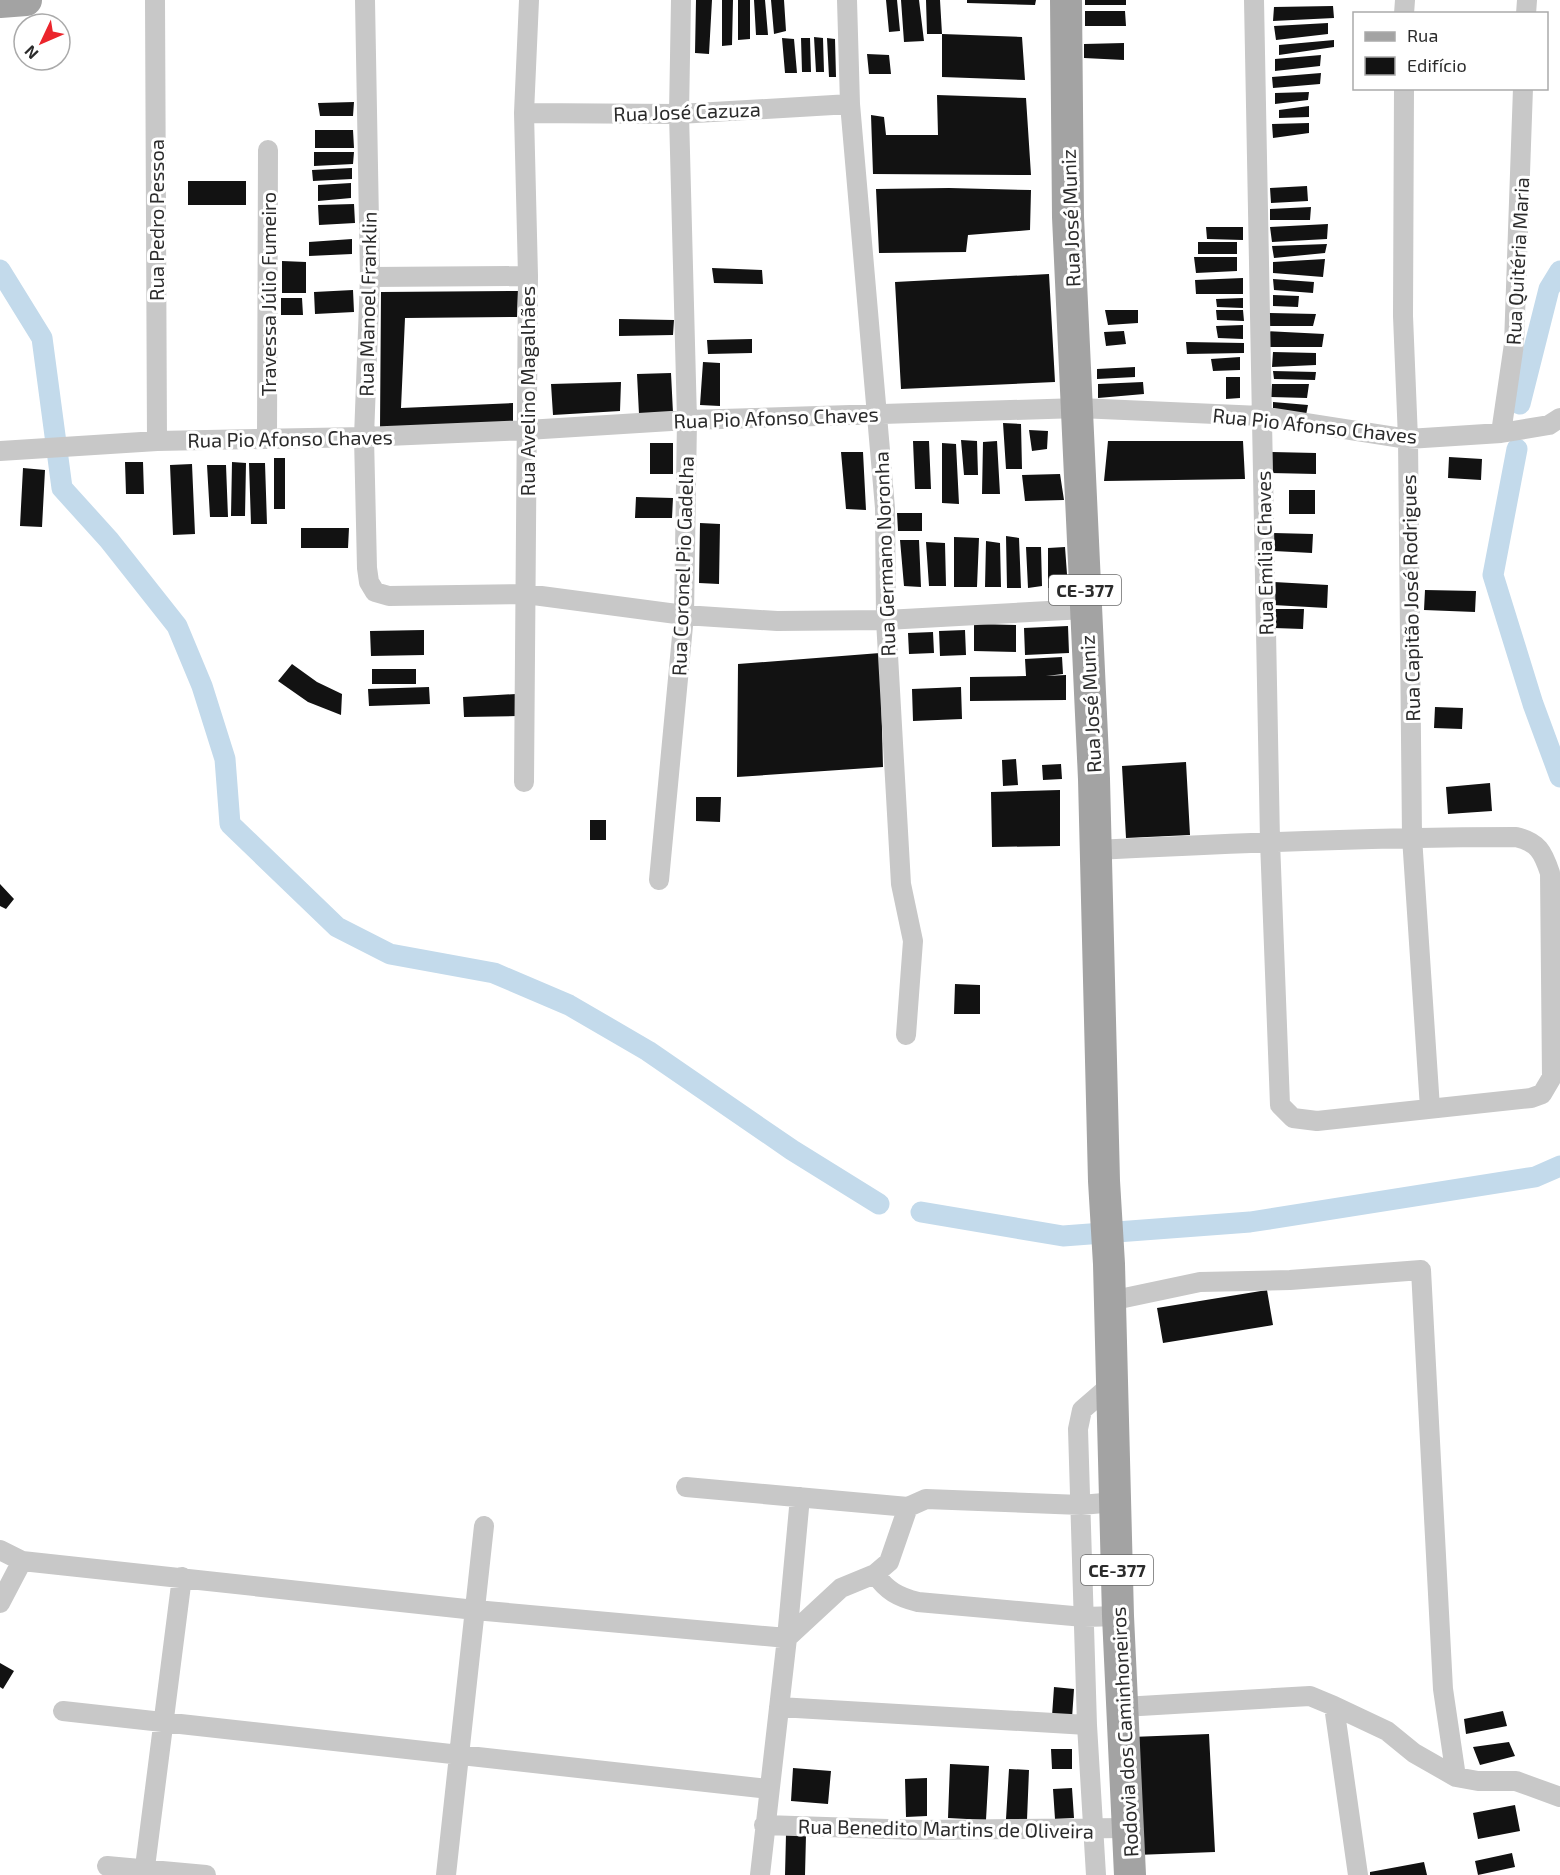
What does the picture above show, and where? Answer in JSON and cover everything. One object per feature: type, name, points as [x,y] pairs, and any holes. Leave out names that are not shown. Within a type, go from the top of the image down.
[{"type":"main road","points":[[0,2],[26,0]]},
{"type":"main road","name":"Rua José Muniz","points":[[1066,0],[1068,217],[1079,408],[1096,850],[1104,1181],[1109,1264]]},
{"type":"main road","name":"Rodovia dos Caminhoneiros","points":[[1109,1264],[1118,1616],[1130,1875]]},
{"type":"street","name":"Rua Pedro Pessoa","points":[[155,0],[157,441]]},
{"type":"street","name":"Rua Manoel Franklin","points":[[365,0],[370,277],[364,437],[369,582],[375,592],[389,596],[526,594]]},
{"type":"street","name":"Rua Avelino Magalhães","points":[[524,782],[528,276],[524,113],[529,0]]},
{"type":"street","name":"Rua Coronel Pio Gadelha","points":[[659,880],[684,615],[687,420],[679,114],[681,0]]},
{"type":"street","name":"Rua Germano Noronha","points":[[847,0],[850,104],[885,508],[886,620],[901,884],[913,942],[906,1035]]},
{"type":"street","name":"Rua Emília Chaves","points":[[1254,0],[1260,416],[1270,841],[1280,1105],[1286,1114],[1302,1121],[1385,1115],[1430,1108]]},
{"type":"street","name":"Rua Capitão José Rodrigues","points":[[1404,90],[1403,316],[1408,439],[1412,837],[1430,1108]]},
{"type":"street","name":"Rua Quitéria Maria","points":[[1501,433],[1514,344],[1523,90]]},
{"type":"street","name":"Rua José Cazuza","points":[[524,113],[679,114],[850,104]]},
{"type":"street","name":"Travessa Júlio Fumeiro","points":[[267,438],[268,150]]},
{"type":"street","points":[[370,277],[528,276]]},
{"type":"street","name":"Rua Pio Afonso Chaves","points":[[0,451],[157,441],[364,437],[687,420],[1079,408],[1260,416],[1408,439],[1501,433],[1556,424]]},
{"type":"street","points":[[526,594],[684,615],[777,621],[886,620],[1085,609]]},
{"type":"street","points":[[1096,850],[1270,841],[1412,837],[1516,837],[1533,841],[1544,854],[1550,873],[1552,1077],[1546,1089],[1531,1098],[1430,1108]]},
{"type":"street","points":[[1110,1301],[1200,1282],[1290,1280],[1421,1270],[1443,1689],[1456,1777]]},
{"type":"street","points":[[1096,1875],[1087,1725],[1079,1417],[1087,1403],[1112,1384]]},
{"type":"street","points":[[686,1486],[908,1507],[926,1498],[1081,1505],[1115,1502]]},
{"type":"street","points":[[760,1875],[787,1638],[800,1497]]},
{"type":"street","points":[[0,1550],[22,1561],[475,1610],[787,1638],[841,1588],[875,1574],[889,1562],[908,1507]]},
{"type":"street","points":[[447,1875],[484,1526]]},
{"type":"street","points":[[0,1604],[22,1561]]},
{"type":"street","points":[[875,1574],[884,1588],[893,1594],[918,1602],[1084,1617],[1118,1616]]},
{"type":"street","points":[[144,1872],[182,1577]]},
{"type":"street","points":[[1123,1707],[1310,1696],[1387,1731],[1414,1753],[1456,1777],[1467,1781],[1516,1781],[1560,1797]]},
{"type":"street","points":[[1334,1706],[1358,1875]]},
{"type":"street","points":[[779,1707],[1087,1725]]},
{"type":"street","points":[[63,1711],[768,1789]]},
{"type":"street","name":"Rua Benedito Martins de Oliveira","points":[[764,1825],[919,1830],[1128,1828]]},
{"type":"street","points":[[107,1866],[144,1872],[206,1875]]},
{"type":"building","points":[[696,0],[712,0],[709,54],[695,53]]},
{"type":"building","points":[[722,0],[733,0],[732,45],[722,46]]},
{"type":"building","points":[[738,0],[750,0],[750,39],[738,40]]},
{"type":"building","points":[[754,0],[765,0],[768,35],[756,35]]},
{"type":"building","points":[[771,0],[784,0],[786,31],[774,34]]},
{"type":"building","points":[[886,0],[897,0],[900,31],[889,32]]},
{"type":"building","points":[[901,0],[919,0],[924,41],[904,42]]},
{"type":"building","points":[[926,0],[940,0],[942,34],[927,34]]},
{"type":"building","points":[[967,0],[1036,0],[1035,5],[967,3]]},
{"type":"building","points":[[1085,0],[1126,0],[1126,5],[1085,5]]},
{"type":"building","points":[[1333,6],[1334,18],[1273,21],[1274,7]]},
{"type":"building","points":[[1085,11],[1125,11],[1126,26],[1085,26]]},
{"type":"building","points":[[1328,23],[1328,34],[1276,40],[1274,26]]},
{"type":"building","points":[[942,34],[1022,37],[1025,80],[942,77]]},
{"type":"building","points":[[814,37],[823,38],[824,72],[816,72]]},
{"type":"building","points":[[782,38],[794,39],[797,73],[785,73]]},
{"type":"building","points":[[801,38],[810,38],[811,72],[802,72]]},
{"type":"building","points":[[827,38],[835,39],[836,77],[829,77]]},
{"type":"building","points":[[1334,40],[1334,47],[1279,55],[1279,45]]},
{"type":"building","points":[[1124,43],[1124,60],[1084,58],[1084,44]]},
{"type":"building","points":[[867,54],[889,55],[891,74],[869,74]]},
{"type":"building","points":[[1321,55],[1320,66],[1275,71],[1275,59]]},
{"type":"building","points":[[1321,73],[1320,84],[1273,88],[1272,77]]},
{"type":"building","points":[[1309,92],[1308,100],[1275,104],[1275,93]]},
{"type":"building","points":[[937,95],[1026,98],[1031,175],[873,174],[871,115],[884,117],[886,135],[938,135]]},
{"type":"building","points":[[354,102],[353,116],[320,116],[318,103]]},
{"type":"building","points":[[1309,106],[1309,117],[1279,118],[1279,110]]},
{"type":"building","points":[[1309,123],[1309,133],[1273,138],[1272,124]]},
{"type":"building","points":[[315,130],[353,130],[354,148],[315,148]]},
{"type":"building","points":[[314,152],[354,152],[353,164],[314,166]]},
{"type":"building","points":[[352,168],[352,179],[313,181],[312,170]]},
{"type":"building","points":[[188,181],[246,181],[246,205],[188,205]]},
{"type":"building","points":[[351,183],[351,198],[318,201],[318,185]]},
{"type":"building","points":[[1307,186],[1308,201],[1271,203],[1270,188]]},
{"type":"building","points":[[876,189],[1031,190],[1030,230],[968,235],[966,252],[879,253]]},
{"type":"building","points":[[354,204],[355,223],[319,225],[318,205]]},
{"type":"building","points":[[1311,207],[1310,220],[1270,220],[1270,209]]},
{"type":"building","points":[[1328,224],[1327,239],[1272,242],[1270,227]]},
{"type":"building","points":[[1206,227],[1243,227],[1243,240],[1207,239]]},
{"type":"building","points":[[352,239],[352,254],[309,256],[309,242]]},
{"type":"building","points":[[1198,242],[1237,242],[1237,254],[1198,254]]},
{"type":"building","points":[[1327,244],[1325,253],[1274,258],[1272,246]]},
{"type":"building","points":[[1194,257],[1237,257],[1237,271],[1196,273]]},
{"type":"building","points":[[1325,259],[1323,277],[1273,273],[1273,262]]},
{"type":"building","points":[[282,261],[306,262],[306,293],[282,293]]},
{"type":"building","points":[[712,268],[762,270],[763,284],[714,283]]},
{"type":"building","points":[[1049,274],[1055,382],[901,389],[895,282]]},
{"type":"building","points":[[1243,278],[1243,294],[1196,294],[1195,280]]},
{"type":"building","points":[[1273,279],[1314,282],[1313,293],[1274,290]]},
{"type":"building","points":[[353,290],[354,312],[315,314],[314,292]]},
{"type":"building","points":[[518,291],[517,317],[405,318],[401,408],[513,403],[513,423],[380,428],[381,292]]},
{"type":"building","points":[[1273,295],[1299,296],[1298,307],[1273,306]]},
{"type":"building","points":[[281,298],[302,298],[303,315],[281,315]]},
{"type":"building","points":[[1243,298],[1243,308],[1217,307],[1216,299]]},
{"type":"building","points":[[1105,310],[1138,310],[1138,323],[1108,325]]},
{"type":"building","points":[[1216,310],[1243,310],[1244,321],[1217,320]]},
{"type":"building","points":[[1268,313],[1316,314],[1313,326],[1268,326]]},
{"type":"building","points":[[619,319],[674,320],[673,335],[619,336]]},
{"type":"building","points":[[1243,325],[1243,339],[1218,338],[1216,326]]},
{"type":"building","points":[[1124,331],[1126,344],[1106,346],[1104,332]]},
{"type":"building","points":[[1264,331],[1324,334],[1322,347],[1265,347]]},
{"type":"building","points":[[752,339],[752,353],[708,354],[707,340]]},
{"type":"building","points":[[1186,342],[1244,343],[1244,353],[1187,354]]},
{"type":"building","points":[[1273,352],[1316,353],[1316,365],[1272,367]]},
{"type":"building","points":[[1240,357],[1240,370],[1213,371],[1211,359]]},
{"type":"building","points":[[703,362],[720,363],[720,406],[700,405]]},
{"type":"building","points":[[1135,367],[1135,377],[1097,379],[1097,369]]},
{"type":"building","points":[[1273,371],[1316,372],[1315,380],[1274,379]]},
{"type":"building","points":[[671,373],[673,413],[639,414],[637,374]]},
{"type":"building","points":[[1226,377],[1240,377],[1240,398],[1226,399]]},
{"type":"building","points":[[621,382],[620,411],[553,415],[551,384]]},
{"type":"building","points":[[1143,382],[1144,394],[1098,398],[1098,384]]},
{"type":"building","points":[[1272,384],[1309,384],[1307,398],[1271,397]]},
{"type":"building","points":[[1273,402],[1308,405],[1306,415],[1273,414]]},
{"type":"building","points":[[1003,423],[1021,424],[1022,469],[1006,469]]},
{"type":"building","points":[[1029,430],[1048,431],[1047,449],[1032,451]]},
{"type":"building","points":[[961,440],[977,441],[978,475],[964,475]]},
{"type":"building","points":[[913,441],[929,441],[931,489],[915,489]]},
{"type":"building","points":[[997,441],[1000,494],[982,494],[983,442]]},
{"type":"building","points":[[1108,441],[1243,441],[1245,479],[1104,481]]},
{"type":"building","points":[[650,443],[673,443],[673,474],[650,474]]},
{"type":"building","points":[[942,443],[956,444],[959,504],[942,503]]},
{"type":"building","points":[[841,452],[863,452],[866,510],[846,509]]},
{"type":"building","points":[[1272,452],[1316,453],[1316,474],[1271,473]]},
{"type":"building","points":[[1449,457],[1482,459],[1481,480],[1448,478]]},
{"type":"building","points":[[274,458],[285,458],[285,509],[274,509]]},
{"type":"building","points":[[125,462],[143,462],[144,494],[126,494]]},
{"type":"building","points":[[232,462],[246,463],[245,516],[231,516]]},
{"type":"building","points":[[249,463],[265,463],[267,524],[251,524]]},
{"type":"building","points":[[192,464],[195,534],[173,535],[170,465]]},
{"type":"building","points":[[207,465],[226,465],[228,517],[210,517]]},
{"type":"building","points":[[23,468],[45,470],[42,527],[20,526]]},
{"type":"building","points":[[1060,474],[1064,500],[1025,501],[1022,475]]},
{"type":"building","points":[[1289,490],[1315,490],[1315,514],[1289,514]]},
{"type":"building","points":[[636,497],[673,498],[672,518],[635,518]]},
{"type":"building","points":[[897,513],[922,513],[922,531],[898,531]]},
{"type":"building","points":[[700,523],[720,524],[719,584],[699,583]]},
{"type":"building","points":[[301,528],[349,528],[348,548],[301,548]]},
{"type":"building","points":[[1274,533],[1313,534],[1312,553],[1274,551]]},
{"type":"building","points":[[1006,536],[1019,538],[1021,588],[1007,588]]},
{"type":"building","points":[[954,537],[979,538],[977,587],[954,587]]},
{"type":"building","points":[[900,540],[919,540],[921,587],[904,586]]},
{"type":"building","points":[[986,541],[1000,543],[1001,587],[985,587]]},
{"type":"building","points":[[926,542],[945,543],[946,586],[929,586]]},
{"type":"building","points":[[1026,547],[1041,547],[1042,586],[1028,588]]},
{"type":"building","points":[[1065,547],[1068,588],[1048,588],[1048,548]]},
{"type":"building","points":[[1274,582],[1328,585],[1327,608],[1273,605]]},
{"type":"building","points":[[1425,590],[1476,591],[1475,612],[1424,610]]},
{"type":"building","points":[[1274,609],[1304,609],[1303,629],[1274,628]]},
{"type":"building","points":[[974,624],[1016,625],[1016,652],[974,651]]},
{"type":"building","points":[[1068,626],[1069,653],[1025,655],[1024,628]]},
{"type":"building","points":[[424,630],[424,655],[371,656],[370,631]]},
{"type":"building","points":[[965,630],[966,655],[940,656],[939,631]]},
{"type":"building","points":[[933,632],[934,653],[909,654],[908,633]]},
{"type":"building","points":[[880,653],[883,767],[737,777],[738,664]]},
{"type":"building","points":[[1062,657],[1063,674],[1046,676],[1066,675],[1066,700],[970,701],[970,677],[1026,676],[1025,659]]},
{"type":"building","points":[[292,664],[317,682],[342,694],[341,715],[308,702],[278,681]]},
{"type":"building","points":[[372,669],[416,669],[416,684],[372,684]]},
{"type":"building","points":[[429,687],[430,704],[369,706],[368,689]]},
{"type":"building","points":[[961,687],[962,719],[913,721],[912,689]]},
{"type":"building","points":[[516,694],[517,716],[464,717],[463,697]]},
{"type":"building","points":[[1435,707],[1463,708],[1462,729],[1434,728]]},
{"type":"building","points":[[1016,759],[1018,785],[1003,786],[1002,760]]},
{"type":"building","points":[[1186,762],[1190,835],[1126,838],[1122,766]]},
{"type":"building","points":[[1061,764],[1062,779],[1043,780],[1042,765]]},
{"type":"building","points":[[1490,783],[1492,811],[1448,814],[1446,787]]},
{"type":"building","points":[[1060,790],[1060,846],[992,847],[991,792]]},
{"type":"building","points":[[696,797],[721,797],[720,822],[696,821]]},
{"type":"building","points":[[590,820],[606,820],[606,840],[590,840]]},
{"type":"building","points":[[0,884],[14,899],[6,909],[0,906]]},
{"type":"building","points":[[955,984],[980,985],[980,1014],[954,1014]]},
{"type":"building","points":[[1267,1290],[1273,1325],[1163,1343],[1157,1308]]},
{"type":"building","points":[[0,1663],[14,1671],[3,1689],[0,1687]]},
{"type":"building","points":[[1054,1687],[1074,1689],[1072,1718],[1052,1716]]},
{"type":"building","points":[[1503,1711],[1507,1726],[1466,1734],[1464,1719]]},
{"type":"building","points":[[1209,1734],[1215,1852],[1136,1855],[1131,1737]]},
{"type":"building","points":[[1509,1742],[1515,1756],[1480,1765],[1473,1747]]},
{"type":"building","points":[[1051,1749],[1072,1749],[1072,1769],[1052,1769]]},
{"type":"building","points":[[950,1764],[989,1766],[986,1820],[948,1818]]},
{"type":"building","points":[[793,1768],[831,1771],[828,1804],[791,1801]]},
{"type":"building","points":[[1009,1769],[1029,1770],[1027,1820],[1006,1819]]},
{"type":"building","points":[[927,1778],[927,1816],[906,1817],[905,1779]]},
{"type":"building","points":[[1072,1788],[1074,1818],[1055,1819],[1053,1789]]},
{"type":"building","points":[[1515,1805],[1520,1831],[1478,1839],[1473,1813]]},
{"type":"building","points":[[786,1834],[806,1835],[805,1875],[785,1875]]},
{"type":"building","points":[[1512,1853],[1515,1867],[1478,1875],[1475,1861]]},
{"type":"building","points":[[1424,1862],[1427,1875],[1370,1875],[1370,1872]]},
{"type":"waterway","points":[[0,270],[42,338],[62,488],[109,540],[177,626],[202,686],[225,759],[230,824],[337,927],[390,954],[494,973],[569,1005],[648,1051],[792,1150],[879,1204]]},
{"type":"waterway","points":[[1520,404],[1549,289],[1560,271]]},
{"type":"waterway","points":[[1517,449],[1493,575],[1533,704],[1560,777]]},
{"type":"waterway","points":[[921,1212],[1063,1236],[1250,1222],[1535,1177],[1560,1166]]}]
